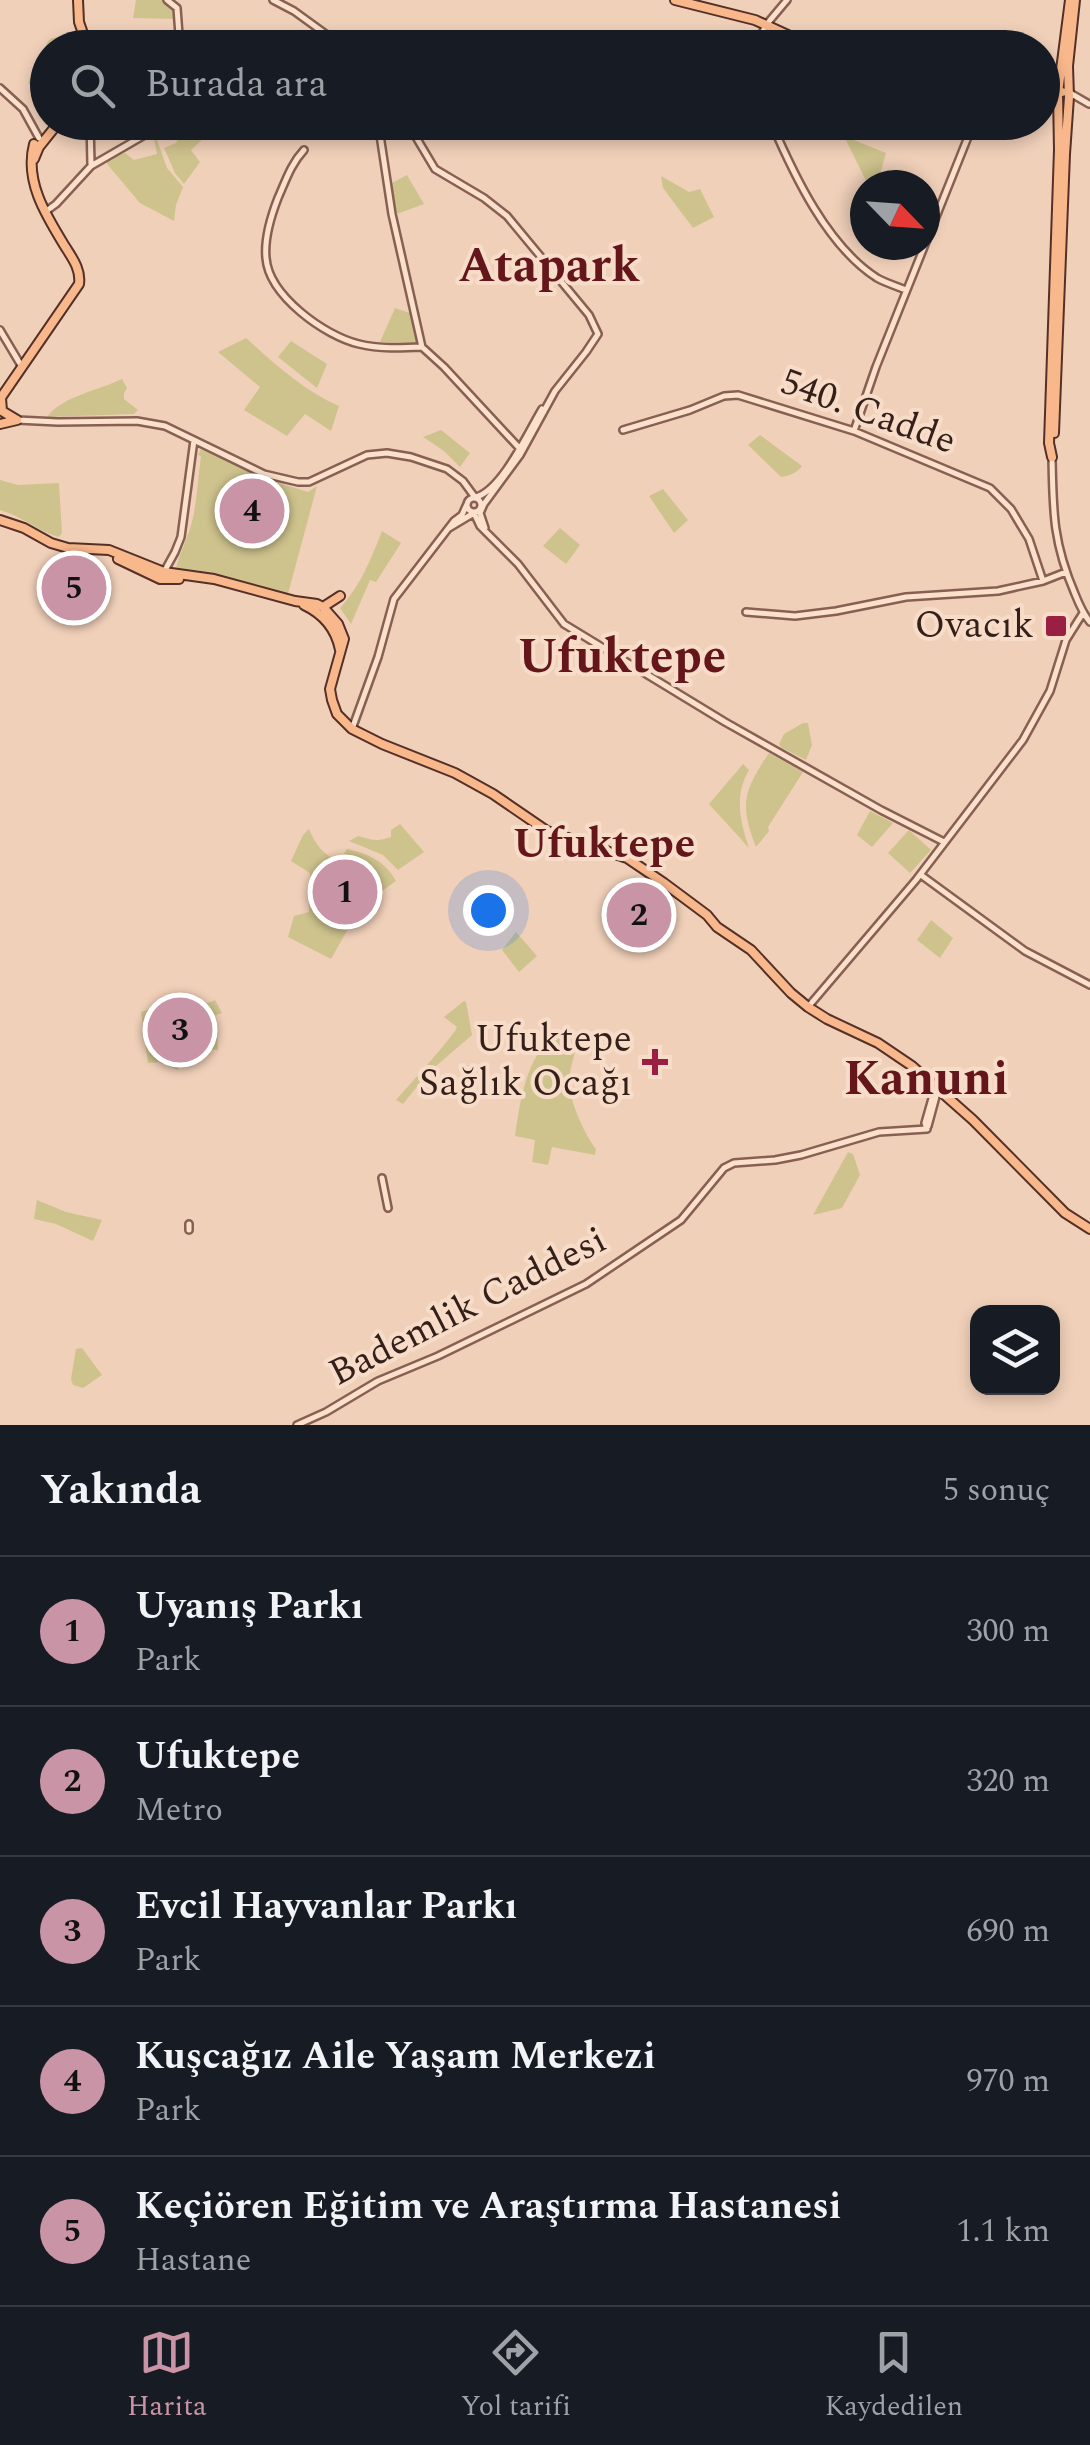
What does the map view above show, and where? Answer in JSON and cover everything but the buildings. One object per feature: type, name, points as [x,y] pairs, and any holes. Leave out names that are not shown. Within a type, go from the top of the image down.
[{"type":"main road","points":[[80,0],[82,30]]},
{"type":"main road","points":[[675,0],[732,13],[777,30]]},
{"type":"main road","points":[[1060,74],[1072,0]]},
{"type":"main road","points":[[1060,96],[1069,93],[1072,0]]},
{"type":"main road","points":[[17,420],[2,411],[0,398],[80,279],[39,203],[32,163],[42,140]]},
{"type":"main road","points":[[1052,457],[1048,443],[1059,177],[1056,140]]},
{"type":"main road","points":[[0,421],[17,420]]},
{"type":"main road","points":[[0,522],[68,548],[109,550],[164,572],[214,579],[317,604],[342,634],[341,654],[330,688],[336,714],[352,730],[455,773],[547,831],[626,858],[699,908],[717,927],[751,950],[808,1008],[895,1054],[1000,1146],[1066,1213],[1090,1229]]},
{"type":"main road","points":[[0,522],[57,549],[107,554],[160,579],[214,579]]},
{"type":"street","points":[[167,0],[178,8],[179,30]]},
{"type":"street","points":[[273,0],[320,30]]},
{"type":"street","points":[[764,30],[788,0]]},
{"type":"street","points":[[0,88],[23,109],[30,122]]},
{"type":"street","points":[[1069,93],[1090,104]]},
{"type":"street","points":[[1060,101],[1078,106],[1090,104]]},
{"type":"street","points":[[90,140],[91,166]]},
{"type":"street","points":[[44,213],[91,166],[136,140]]},
{"type":"street","points":[[381,140],[392,214],[422,347],[519,452]]},
{"type":"street","points":[[418,140],[435,169],[508,216],[598,334],[548,402],[475,519],[518,564],[564,624],[725,722],[944,842]]},
{"type":"street","points":[[780,140],[809,198],[844,250],[875,276],[907,291]]},
{"type":"street","points":[[854,431],[967,140]]},
{"type":"street","points":[[304,150],[294,160],[273,210],[266,242],[267,263],[280,290],[307,317],[340,338],[369,346],[422,347]]},
{"type":"street","points":[[0,330],[22,366]]},
{"type":"street","name":"540. Cadde","points":[[622,430],[724,396],[738,395],[854,431],[990,488],[1011,509],[1025,532],[1043,581]]},
{"type":"street","points":[[17,420],[137,421],[165,426],[264,474],[297,482],[310,482],[376,453],[411,457],[447,469],[460,478],[477,511]]},
{"type":"street","points":[[164,572],[181,537],[194,440]]},
{"type":"street","points":[[352,730],[394,599],[472,499],[487,493],[519,452]]},
{"type":"street","points":[[1052,457],[1056,542],[1090,622]]},
{"type":"street","points":[[472,499],[477,511]]},
{"type":"street","points":[[450,528],[477,511]]},
{"type":"street","points":[[746,612],[795,616],[836,612],[906,597],[998,591],[1066,572]]},
{"type":"street","points":[[808,1008],[920,875],[1027,733],[1056,676],[1066,640],[1083,613]]},
{"type":"street","points":[[920,875],[1026,951],[1090,985]]},
{"type":"street","name":"Bademlik Caddesi","points":[[297,1425],[378,1380],[438,1356],[586,1284],[681,1220],[718,1174],[734,1163],[776,1160],[878,1132],[927,1129],[925,1123],[937,1088]]},
{"type":"street","points":[[382,1178],[388,1208]]},
{"type":"shaded area","points":[[136,0],[162,0],[174,9],[175,19],[133,18]]},
{"type":"shaded area","points":[[154,140],[167,168],[183,187],[174,221],[140,203],[107,164],[125,153],[134,160],[157,154]]},
{"type":"shaded area","points":[[202,140],[191,150],[200,162],[184,184],[164,148]]},
{"type":"shaded area","points":[[846,140],[854,140],[886,153],[881,170],[861,170]]},
{"type":"shaded area","points":[[407,175],[424,204],[397,214],[392,183]]},
{"type":"shaded area","points":[[661,176],[689,192],[700,189],[714,217],[693,228],[663,188]]},
{"type":"shaded area","points":[[395,308],[413,314],[419,343],[380,342]]},
{"type":"shaded area","points":[[246,338],[301,384],[339,406],[331,431],[305,414],[287,436],[244,410],[260,387],[218,352]]},
{"type":"shaded area","points":[[291,341],[327,364],[317,388],[278,357]]},
{"type":"shaded area","points":[[122,379],[127,388],[124,399],[138,410],[134,414],[47,417],[71,399]]},
{"type":"shaded area","points":[[441,430],[470,453],[460,467],[423,437]]},
{"type":"shaded area","points":[[760,435],[802,466],[798,471],[781,477],[748,445]]},
{"type":"shaded area","points":[[201,449],[266,479],[308,492],[317,486],[288,594],[176,569],[194,514]]},
{"type":"shaded area","points":[[0,480],[18,485],[59,483],[59,537],[0,510]]},
{"type":"shaded area","points":[[663,489],[688,520],[674,533],[649,496]]},
{"type":"shaded area","points":[[560,528],[580,545],[566,564],[543,546]]},
{"type":"shaded area","points":[[382,531],[401,543],[376,582],[370,580],[351,624],[340,608],[360,581]]},
{"type":"shaded area","points":[[808,723],[812,745],[806,760],[779,744],[784,734]]},
{"type":"shaded area","points":[[769,753],[803,772],[756,847],[747,819],[747,798]]},
{"type":"shaded area","points":[[743,764],[749,770],[741,789],[740,809],[749,848],[709,804]]},
{"type":"shaded area","points":[[870,811],[893,823],[872,847],[857,835]]},
{"type":"shaded area","points":[[400,824],[424,852],[398,870],[383,855],[349,841],[358,836],[386,839]]},
{"type":"shaded area","points":[[309,829],[317,845],[329,856],[339,861],[347,849],[362,853],[381,863],[396,881],[361,906],[331,959],[288,937],[294,916],[309,912],[310,873],[291,861]]},
{"type":"shaded area","points":[[909,830],[931,850],[910,873],[888,853]]},
{"type":"shaded area","points":[[931,920],[953,938],[940,958],[917,940]]},
{"type":"shaded area","points":[[516,932],[537,956],[519,972],[502,950]]},
{"type":"shaded area","points":[[192,996],[198,1007],[215,1000],[222,1013],[210,1017],[217,1027],[218,1050],[199,1048],[196,1053],[180,1055],[178,1070],[159,1062],[148,1063],[141,1012]]},
{"type":"shaded area","points":[[464,1001],[472,1035],[428,1073],[403,1104],[396,1100],[455,1031],[457,1027],[444,1017]]},
{"type":"shaded area","points":[[565,1026],[578,1033],[569,1082],[583,1126],[596,1149],[595,1155],[552,1147],[548,1165],[532,1162],[535,1140],[515,1136],[523,1090],[534,1061],[552,1036]]},
{"type":"shaded area","points":[[848,1152],[853,1154],[860,1175],[842,1208],[813,1215]]},
{"type":"shaded area","points":[[37,1200],[102,1220],[93,1241],[56,1224],[34,1219]]},
{"type":"shaded area","points":[[82,1348],[102,1375],[83,1388],[73,1385],[71,1379],[76,1349]]},
{"type":"place","name":"Kuşcağız Aile Yaşam Merkezi","points":[[252,511]]},
{"type":"place","name":"Keçiören Eğitim ve Araştırma Hastanesi","points":[[74,588]]},
{"type":"place","name":"Ovacık","points":[[1056,626]]},
{"type":"place","name":"Uyanış Parkı","points":[[345,892]]},
{"type":"place","name":"Ufuktepe","points":[[639,915]]},
{"type":"place","name":"Evcil Hayvanlar Parkı","points":[[180,1030]]},
{"type":"place","name":"Ufuktepe Sağlık Ocağı","points":[[655,1062]]},
{"type":"district","name":"Atapark","points":[[549,266]]},
{"type":"district","name":"Ufuktepe","points":[[622,657]]},
{"type":"district","name":"Ufuktepe","points":[[604,844]]},
{"type":"district","name":"Kanuni","points":[[926,1079]]}]
